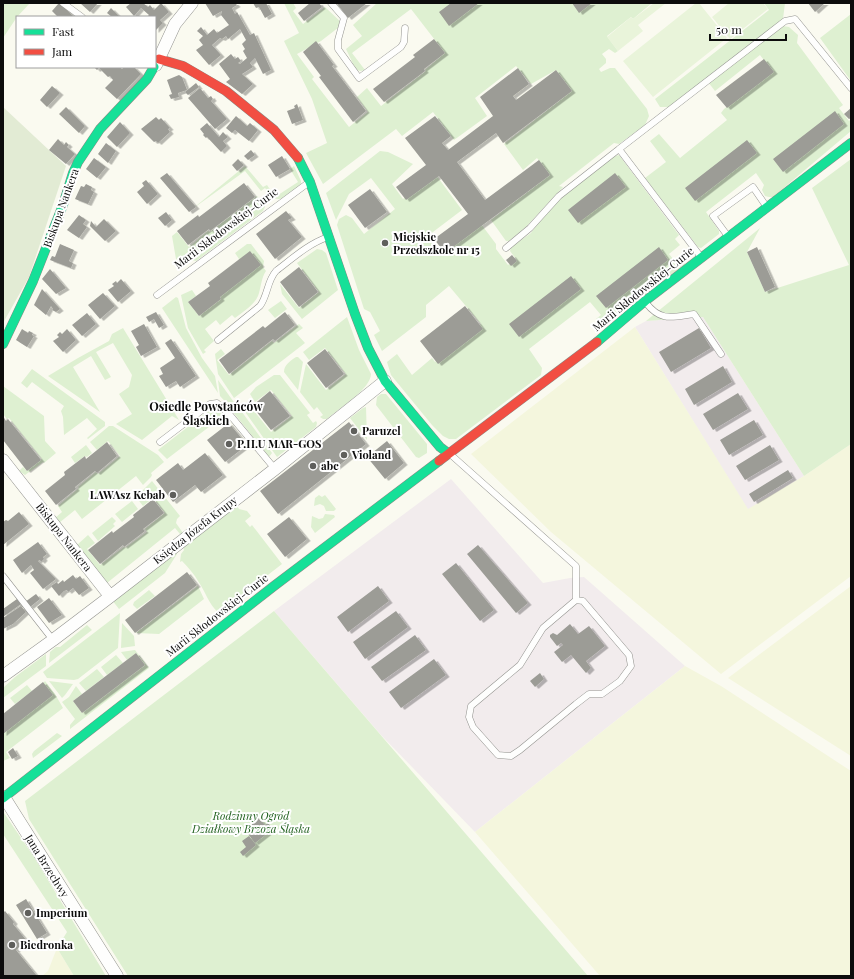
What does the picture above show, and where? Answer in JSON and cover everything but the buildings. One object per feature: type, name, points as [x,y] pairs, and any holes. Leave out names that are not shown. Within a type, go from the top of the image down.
[{"type":"street","name":"Biskupa Nankera","points":[[156,63],[175,24],[192,3]]},
{"type":"street","points":[[156,63],[183,66],[226,91],[274,130],[295,153],[310,182],[366,343],[385,381],[440,447],[448,453]]},
{"type":"street","name":"Biskupa Nankera","points":[[3,344],[34,281],[78,162],[100,129],[147,79],[153,68]]},
{"type":"street","name":"Marii Skłodowskiej-Curie","points":[[3,797],[274,586],[602,338],[645,301],[702,258],[728,236],[851,143]]},
{"type":"street","name":"Księdza Józefa Krupy","points":[[3,676],[53,640],[275,469],[385,381]]},
{"type":"street","name":"Biskupa Nankera","points":[[3,460],[110,596]]},
{"type":"street","name":"Jana Brzechwy","points":[[3,797],[117,976]]},
{"type":"lane","points":[[63,3],[81,16]]},
{"type":"lane","points":[[331,3],[344,18],[338,40],[338,49],[359,78],[401,47],[404,42],[406,32],[405,28]]},
{"type":"lane","points":[[506,248],[530,228],[559,196],[785,21],[795,19],[851,88]]},
{"type":"lane","points":[[619,149],[702,258]]},
{"type":"lane","name":"Marii Skłodowskiej-Curie","points":[[157,294],[310,182]]},
{"type":"lane","points":[[728,236],[713,216],[753,187],[767,207]]},
{"type":"lane","points":[[218,340],[260,306],[272,276],[276,271],[307,247],[329,237]]},
{"type":"lane","points":[[645,301],[653,311],[659,315],[670,318],[694,314],[721,354]]},
{"type":"lane","points":[[160,442],[210,404],[217,403],[230,415],[275,469]]},
{"type":"lane","points":[[448,453],[576,566],[576,600],[543,628],[520,666],[471,706],[469,717],[473,727],[498,755],[511,756],[520,750],[589,694],[602,694],[620,681],[631,666],[629,655],[583,601],[576,600]]},
{"type":"lane","points":[[3,576],[53,640]]},
{"type":"shaded area","points":[[703,317],[804,476],[748,510],[635,327],[646,321]]},
{"type":"shaded area","points":[[451,479],[543,583],[584,577],[685,666],[475,832],[381,735],[274,611]]},
{"type":"green space","points":[[3,3],[30,3],[18,16],[16,16],[16,18],[3,38]]},
{"type":"green space","points":[[284,3],[293,3],[296,8],[293,11],[303,24],[325,7],[343,24],[321,41],[297,54],[314,77],[312,79],[349,127],[368,112],[357,97],[367,88],[381,106],[426,71],[425,70],[445,53],[411,9],[352,53],[365,70],[356,70],[346,49],[362,36],[353,25],[377,3],[652,3],[633,19],[631,17],[607,36],[618,51],[615,53],[609,49],[602,54],[606,59],[606,63],[599,69],[601,72],[610,68],[615,68],[647,109],[649,116],[645,125],[619,144],[614,143],[559,186],[563,187],[525,228],[509,241],[506,241],[491,220],[550,175],[537,158],[523,170],[504,144],[572,91],[556,70],[531,84],[516,66],[475,98],[487,116],[454,140],[433,112],[402,136],[396,129],[323,184],[306,153],[327,143],[312,99],[284,41],[299,33]]},
{"type":"green space","points":[[654,3],[666,3],[638,25],[643,31],[618,51],[607,37],[631,17],[633,19]]},
{"type":"green space","points":[[696,3],[699,3],[727,38],[653,97],[623,61]]},
{"type":"green space","points":[[729,3],[763,3],[768,9],[730,39],[712,17]]},
{"type":"green space","points":[[764,3],[785,3],[783,19],[675,104],[669,107],[660,107],[655,99],[769,10]]},
{"type":"green space","points":[[851,14],[851,81],[820,38]]},
{"type":"green space","points":[[783,26],[789,27],[798,35],[797,43],[843,105],[839,108],[849,121],[851,119],[851,131],[773,197],[765,196],[762,190],[764,185],[756,173],[706,212],[719,231],[719,234],[701,248],[698,247],[645,178],[666,162],[650,141],[659,134],[680,158],[727,120],[721,113],[724,109],[772,71],[760,55],[715,91],[708,82]]},
{"type":"green space","points":[[3,107],[66,166],[29,277],[3,323]]},
{"type":"green space","points":[[380,151],[388,152],[413,164],[392,184],[403,199],[436,175],[462,210],[429,235],[441,252],[481,224],[496,244],[496,249],[508,265],[516,259],[510,251],[511,247],[531,233],[554,204],[612,157],[619,155],[679,235],[675,239],[680,245],[669,254],[678,265],[683,261],[685,264],[605,325],[599,324],[596,319],[601,315],[590,302],[529,349],[542,368],[541,375],[456,439],[449,439],[443,436],[432,425],[391,375],[387,362],[397,354],[412,375],[432,358],[435,362],[481,324],[449,286],[426,305],[426,317],[382,351],[374,335],[380,331],[370,312],[364,309],[337,225],[339,219],[346,215],[352,218],[364,234],[395,209],[371,178],[349,194],[336,220],[326,193]]},
{"type":"green space","points":[[851,159],[851,444],[804,476],[703,317],[646,321],[760,228],[747,252],[765,292],[849,265],[812,188]]},
{"type":"green space","points":[[245,166],[263,187],[267,185],[275,197],[298,182],[290,169],[294,166],[301,184],[289,195],[281,199],[277,199],[271,196],[265,188],[261,191],[245,171],[191,210]]},
{"type":"green space","points":[[257,196],[265,207],[263,211],[196,261],[187,259],[183,262],[176,259],[172,236],[177,232],[189,247],[208,231],[210,232]]},
{"type":"green space","points":[[247,244],[251,244],[264,261],[263,267],[266,271],[258,296],[245,311],[235,318],[232,315],[220,325],[216,320],[205,329],[214,341],[204,350],[206,352],[203,354],[188,328],[181,295],[192,290],[196,296],[188,302],[199,316],[221,299],[220,297],[239,259],[235,253]]},
{"type":"green space","points":[[317,249],[326,253],[338,290],[302,319],[282,294],[280,284],[299,308],[319,292],[297,263]]},
{"type":"green space","points":[[176,297],[178,298],[186,328],[202,358],[215,376],[218,393],[162,308]]},
{"type":"green space","points":[[281,301],[287,309],[275,318],[268,310]]},
{"type":"green space","points":[[347,317],[359,350],[371,374],[370,380],[366,386],[353,398],[327,419],[323,419],[320,417],[323,415],[317,407],[314,410],[300,392],[306,364],[326,390],[346,374],[325,348],[309,360],[303,352]]},
{"type":"green space","points":[[299,324],[303,328],[296,333],[305,343],[234,398],[218,374],[215,354],[221,349],[225,354],[217,360],[229,375],[272,341],[274,343]]},
{"type":"green space","points":[[635,327],[748,509],[804,476],[851,444],[851,576],[721,674],[551,532],[471,454]]},
{"type":"green space","points":[[123,328],[179,420],[172,416],[142,440],[116,424],[132,414],[119,394],[129,387],[132,375],[113,343],[96,352],[111,377],[105,380],[91,356],[73,367],[100,412],[48,376],[109,341],[112,334]]},
{"type":"green space","points":[[296,357],[303,362],[298,390],[284,372],[286,365]]},
{"type":"green space","points":[[32,369],[105,422],[105,426],[88,439],[87,438],[97,429],[87,418],[64,435],[63,417],[61,411],[64,406],[32,382],[27,388],[21,383]]},
{"type":"green space","points":[[274,375],[280,375],[310,413],[307,415],[313,423],[316,421],[317,423],[316,427],[277,457],[243,409],[243,407],[250,406],[271,432],[292,416],[271,390],[255,402],[250,394],[256,387]]},
{"type":"green space","points":[[218,380],[236,405],[232,409],[220,396]]},
{"type":"green space","points":[[3,386],[44,416],[45,441],[56,453],[44,463],[43,462],[25,475],[19,471],[23,467],[27,471],[42,459],[9,418],[7,419],[3,414]]},
{"type":"green space","points":[[381,394],[386,394],[427,444],[427,453],[419,458],[416,457],[376,405],[377,397]]},
{"type":"green space","points":[[366,407],[367,440],[350,418]]},
{"type":"green space","points":[[239,408],[272,453],[269,457],[233,412]]},
{"type":"green space","points":[[211,409],[219,411],[223,414],[222,417],[167,459],[158,450]]},
{"type":"green space","points":[[109,426],[113,426],[158,455],[164,462],[151,473],[151,477],[143,485],[136,476],[82,519],[75,510],[59,523],[55,518],[62,512],[58,506],[96,472],[98,474],[120,456],[108,441],[97,450],[90,442]]},
{"type":"green space","points":[[86,445],[92,453],[75,463],[71,457]]},
{"type":"green space","points":[[152,481],[180,516],[176,523],[183,533],[180,534],[175,528],[107,583],[77,545],[88,535],[95,543],[87,549],[100,565],[147,532],[145,529],[165,513],[153,498],[143,506],[136,497]]},
{"type":"green space","points":[[319,495],[322,497],[325,495],[336,509],[334,511],[326,511],[324,506],[320,504],[314,506],[315,498]]},
{"type":"green space","points":[[132,501],[138,509],[122,522],[115,514]]},
{"type":"green space","points":[[236,505],[239,509],[247,511],[251,516],[245,521],[250,527],[252,525],[282,564],[219,613],[212,606],[193,573],[182,561],[180,562],[181,554],[184,550],[183,546]]},
{"type":"green space","points":[[325,514],[334,515],[335,517],[315,533],[311,527],[312,516],[319,519],[323,518]]},
{"type":"green space","points":[[112,517],[116,521],[113,524],[115,526],[98,541],[92,533]]},
{"type":"green space","points":[[176,550],[177,554],[165,573],[119,609],[112,600]]},
{"type":"green space","points":[[198,586],[204,599],[159,634],[136,633]]},
{"type":"green space","points":[[851,586],[851,756],[728,678]]},
{"type":"green space","points":[[149,590],[155,596],[137,609],[133,605],[134,602]]},
{"type":"green space","name":"Rodzinny Ogród Działkowy Brzoza Śląska","points":[[274,611],[588,976],[128,976],[29,819],[25,801]]},
{"type":"green space","points":[[120,613],[118,648],[78,679],[47,678],[43,672]]},
{"type":"green space","points":[[122,623],[134,636],[135,646],[121,648]]},
{"type":"green space","points":[[87,625],[92,630],[49,663],[50,652],[56,647],[60,647]]},
{"type":"green space","points":[[135,650],[149,668],[70,729],[70,725],[75,719],[62,702],[69,697],[76,686],[82,694],[73,701],[82,713],[145,665],[136,653],[127,660],[121,652]]},
{"type":"green space","points":[[46,654],[46,666],[3,698],[3,688]]},
{"type":"green space","points":[[116,655],[123,663],[107,675],[101,667]]},
{"type":"green space","points":[[685,666],[721,686],[851,771],[851,976],[600,976],[475,832]]},
{"type":"green space","points":[[97,669],[104,677],[86,691],[79,683]]},
{"type":"green space","points":[[45,681],[63,708],[6,752],[10,758],[3,761],[3,734]]},
{"type":"green space","points":[[49,681],[73,684],[62,698]]},
{"type":"green space","points":[[27,685],[32,691],[15,704],[10,698]]},
{"type":"green space","points":[[57,733],[62,736],[33,758],[32,754],[34,751]]},
{"type":"green space","points":[[3,813],[34,857],[106,976],[74,976],[57,948],[67,932],[3,834]]},
{"type":"green space","points":[[57,948],[74,976],[42,976],[48,971]]},
{"type":"traffic: fast","points":[[3,344],[33,281],[78,162],[100,129],[147,79],[153,68]]},
{"type":"traffic: fast","points":[[597,342],[645,301],[851,143]]},
{"type":"traffic: fast","points":[[298,158],[310,182],[368,348],[385,381],[440,447],[448,453]]},
{"type":"traffic: fast","points":[[3,798],[274,586],[439,461]]},
{"type":"traffic: jam","points":[[159,59],[183,66],[226,91],[274,130],[298,158]]},
{"type":"traffic: jam","points":[[439,461],[597,342]]},
{"type":"place","name":"Miejskie Przedszkole nr 15","points":[[385,243]]},
{"type":"place","name":"Paruzel","points":[[354,431]]},
{"type":"place","name":"P.H.U MAR-GOS","points":[[229,444]]},
{"type":"place","name":"Violand","points":[[344,455]]},
{"type":"place","name":"abc","points":[[313,466]]},
{"type":"place","name":"LAWAsz Kebab","points":[[173,495]]},
{"type":"place","name":"Imperium","points":[[28,913]]},
{"type":"place","name":"Biedronka","points":[[12,945]]},
{"type":"district","name":"Osiedle Powstańców Śląskich","points":[[206,414]]}]
